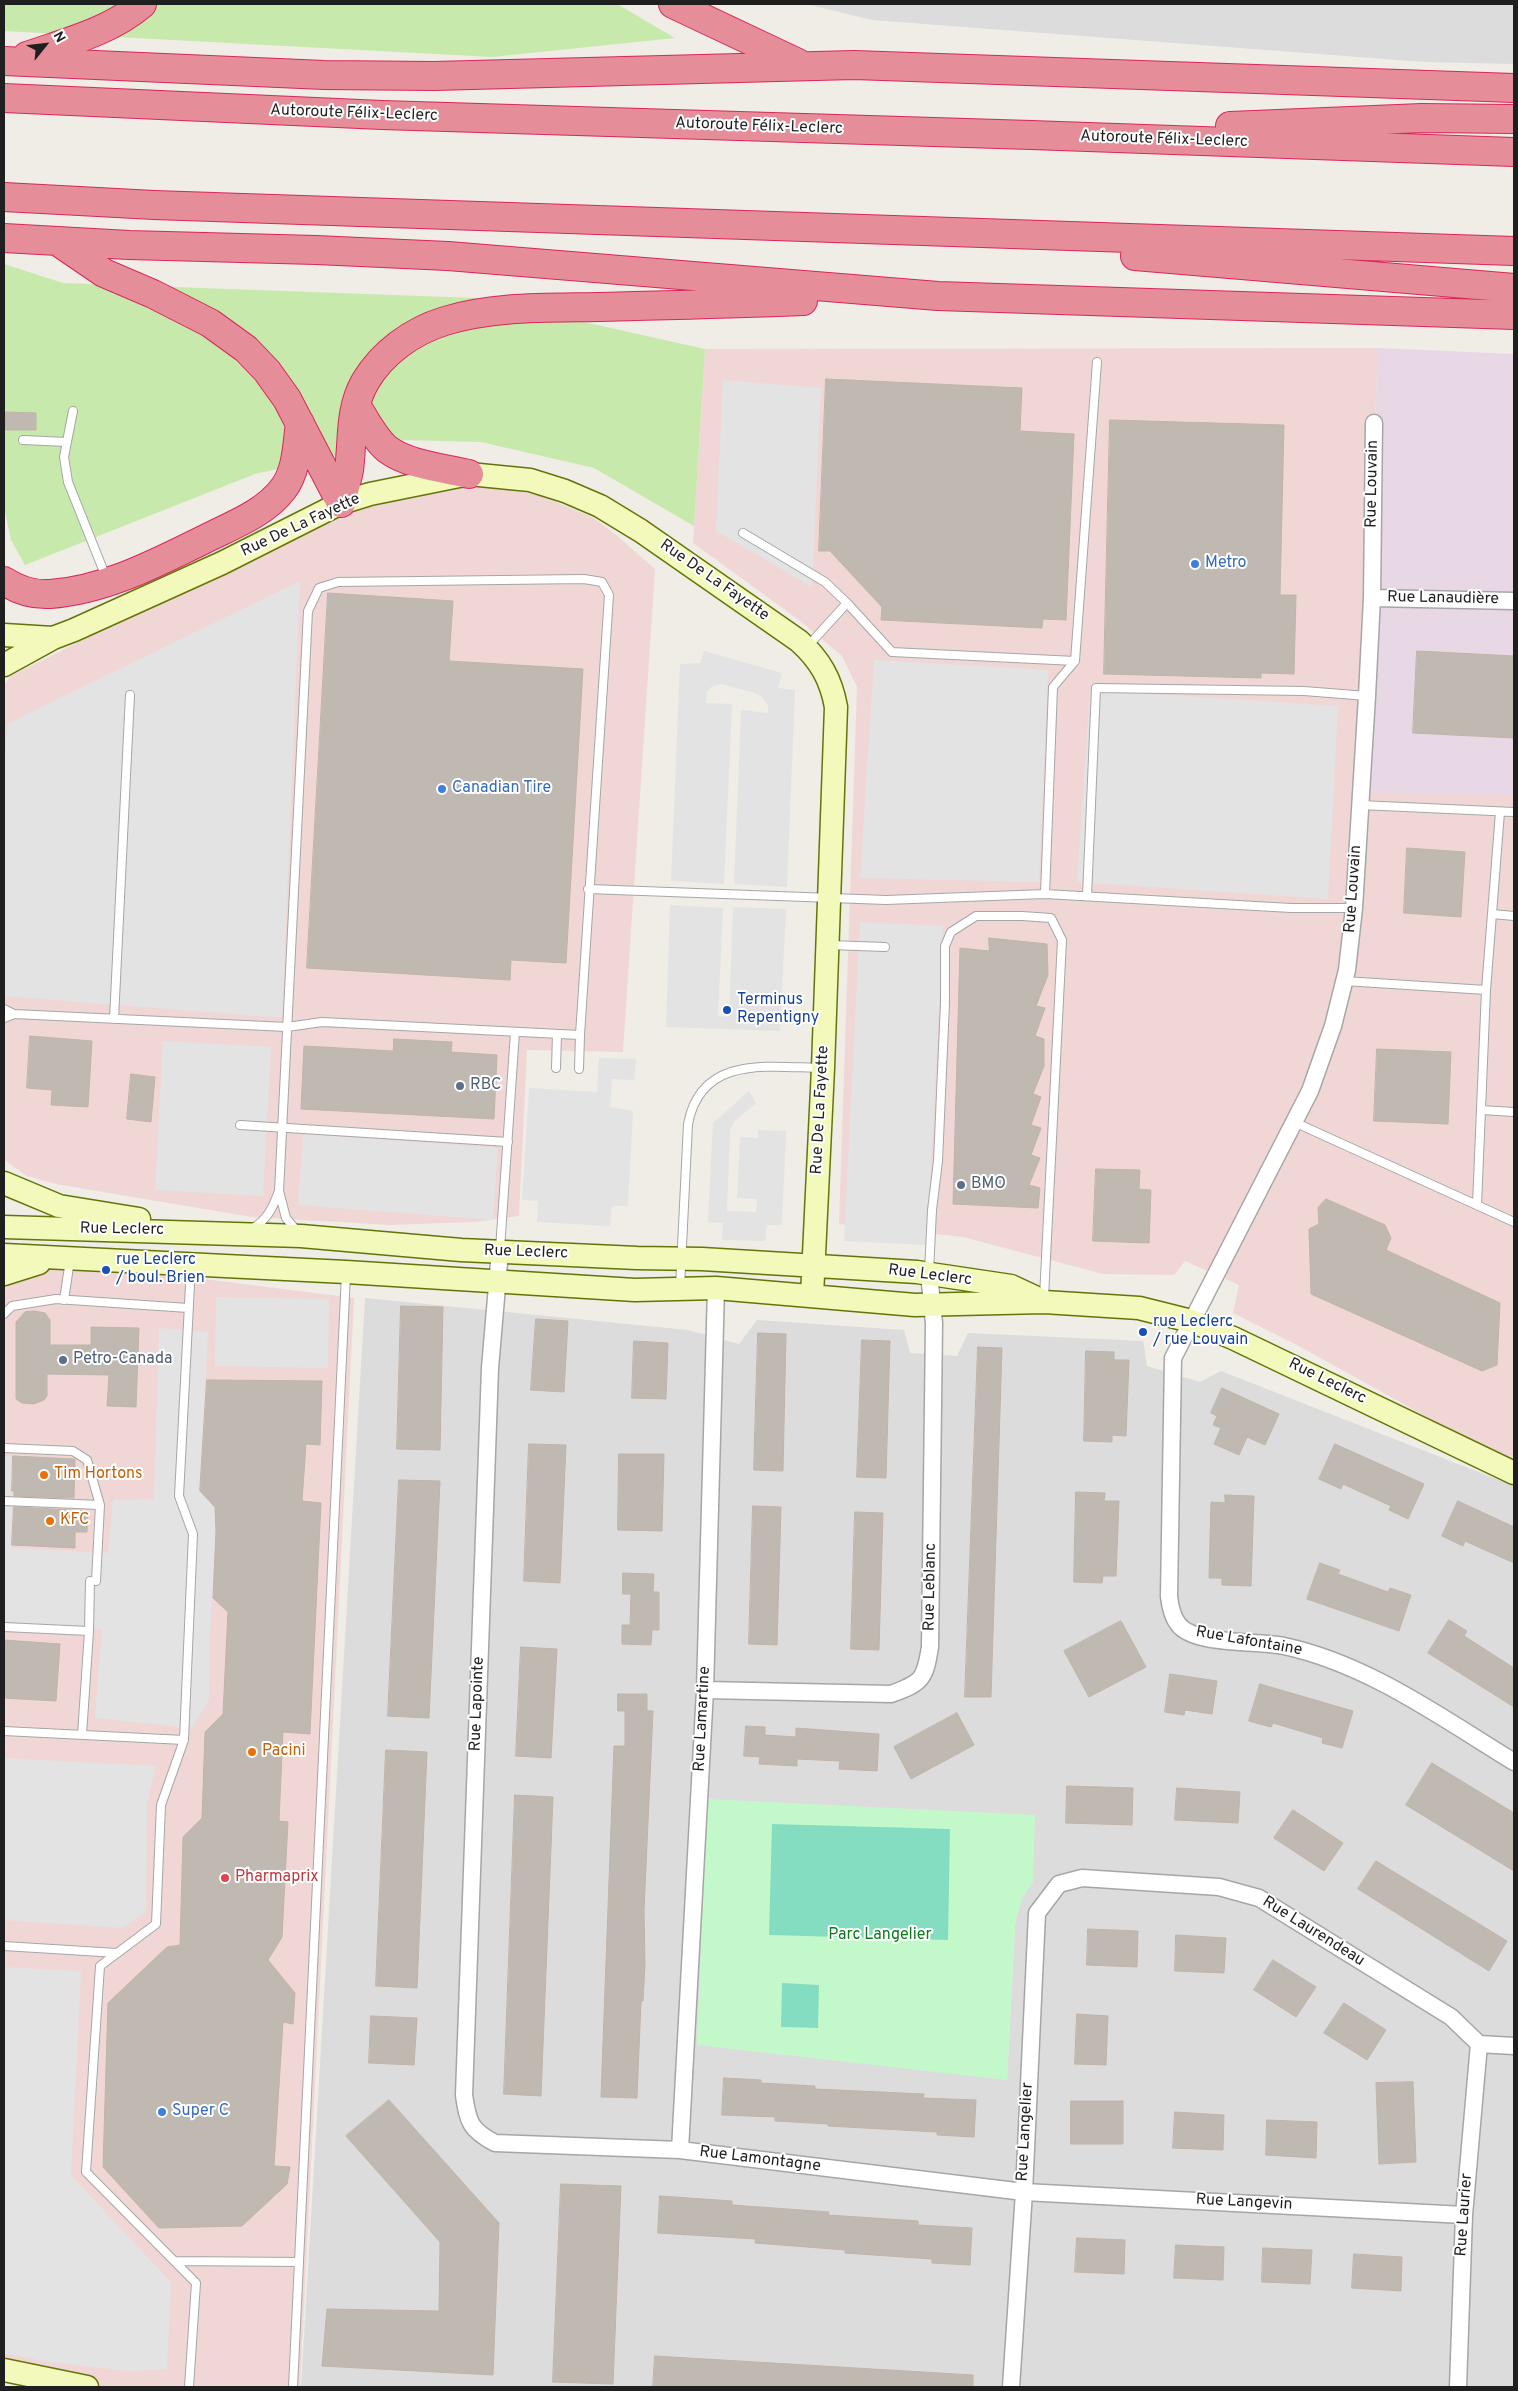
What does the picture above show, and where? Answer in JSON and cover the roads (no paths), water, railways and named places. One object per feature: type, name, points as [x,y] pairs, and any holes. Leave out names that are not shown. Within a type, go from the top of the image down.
[{"type":"highway","points":[[8,61],[97,33],[142,4]]},
{"type":"highway","points":[[673,4],[801,65]]},
{"type":"highway","points":[[8,61],[324,75],[425,76],[801,65],[951,68],[1514,88]]},
{"type":"highway","name":"Autoroute Félix-Leclerc","points":[[4,98],[382,116],[1031,135],[1514,152]]},
{"type":"highway","points":[[1031,135],[1422,118],[1514,119]]},
{"type":"highway","points":[[4,197],[154,205],[1514,252]]},
{"type":"highway","points":[[820,228],[1514,288]]},
{"type":"highway","points":[[4,238],[448,256],[938,296],[1514,315]]},
{"type":"highway","points":[[57,241],[104,274],[180,307],[210,323],[234,339],[271,375],[300,424],[341,504]]},
{"type":"highway","points":[[341,504],[348,472],[356,405],[369,377],[394,348],[428,328],[464,316],[532,308],[938,296]]},
{"type":"highway","points":[[356,405],[379,440],[394,453],[415,461],[469,474]]},
{"type":"highway","points":[[4,581],[22,590],[40,594],[71,591],[108,582],[141,569],[243,520],[275,498],[288,482],[300,424]]},
{"type":"street","name":"Rue Louvain","points":[[1191,1321],[1310,1091],[1332,1026],[1344,981],[1354,908],[1367,696],[1372,598],[1374,423]]},
{"type":"street","name":"Rue De La Fayette","points":[[4,635],[53,638],[164,591],[341,504],[386,490],[469,474],[530,480],[565,491],[600,506],[641,531],[806,648],[826,673],[836,707],[830,899],[812,1296]]},
{"type":"street","name":"Rue Lanaudière","points":[[1372,598],[1514,600]]},
{"type":"street","points":[[4,665],[53,638]]},
{"type":"street","points":[[4,1183],[58,1206],[149,1220],[188,1232]]},
{"type":"street","name":"Rue Leclerc","points":[[4,1227],[301,1236],[461,1250],[813,1265],[929,1274],[1011,1286],[1044,1302]]},
{"type":"street","name":"Rue Lapointe","points":[[495,2143],[477,2134],[467,2118],[464,2095],[490,1368],[500,1251]]},
{"type":"street","name":"Rue Leclerc","points":[[4,1256],[346,1272],[635,1290],[716,1288],[839,1300],[933,1304],[1044,1302],[1140,1308],[1191,1321],[1292,1365],[1514,1473]]},
{"type":"street","points":[[4,1274],[40,1263],[70,1258]]},
{"type":"street","name":"Rue Leblanc","points":[[705,1690],[892,1694],[914,1686],[926,1670],[930,1647],[934,1323],[929,1274]]},
{"type":"street","name":"Rue Lamartine","points":[[680,2150],[705,1690],[716,1288]]},
{"type":"street","name":"Rue Lafontaine","points":[[1191,1321],[1176,1350],[1172,1370],[1169,1596],[1171,1612],[1179,1626],[1196,1637],[1283,1645],[1321,1656],[1374,1678],[1514,1762]]},
{"type":"street","name":"Rue Laurendeau","points":[[1059,1884],[1082,1878],[1220,1887],[1259,1898],[1451,2018],[1479,2044]]},
{"type":"street","name":"Rue Langelier","points":[[1011,2387],[1024,2192],[1037,1913],[1059,1884]]},
{"type":"street","points":[[1479,2044],[1514,2046]]},
{"type":"street","name":"Rue Laurier","points":[[1458,2387],[1464,2215],[1479,2044]]},
{"type":"street","name":"Rue Lamontagne","points":[[495,2143],[680,2150],[1024,2192]]},
{"type":"street","name":"Rue Langevin","points":[[1024,2192],[1464,2215]]},
{"type":"street","points":[[4,2370],[87,2387]]},
{"type":"lane","points":[[1045,894],[1053,687],[1075,661],[1097,362]]},
{"type":"lane","points":[[73,412],[64,457],[68,482],[108,582]]},
{"type":"lane","points":[[23,440],[67,442]]},
{"type":"lane","points":[[743,532],[825,582],[892,652],[1075,661]]},
{"type":"lane","points":[[243,1235],[261,1223],[273,1208],[279,1191],[308,611],[319,588],[338,582],[584,579],[602,582],[609,595],[588,889],[579,1069]]},
{"type":"lane","points":[[806,648],[847,603]]},
{"type":"lane","points":[[1087,896],[1096,688],[1304,691],[1367,696]]},
{"type":"lane","points":[[114,1019],[130,695]]},
{"type":"lane","points":[[1360,805],[1514,812]]},
{"type":"lane","points":[[1477,1205],[1486,990],[1500,812]]},
{"type":"lane","points":[[588,889],[886,900],[1045,894],[1291,908],[1354,908]]},
{"type":"lane","points":[[1492,914],[1514,916]]},
{"type":"lane","points":[[929,1274],[932,1210],[938,1161],[945,1003],[945,946],[951,932],[976,916],[1051,918],[1062,940],[1044,1302]]},
{"type":"lane","points":[[828,945],[885,947]]},
{"type":"lane","points":[[1344,981],[1486,990]]},
{"type":"lane","points":[[4,1010],[14,1014],[287,1027],[322,1022],[580,1035]]},
{"type":"lane","points":[[4,1018],[14,1014]]},
{"type":"lane","points":[[500,1251],[515,1032]]},
{"type":"lane","points":[[556,1068],[557,1034]]},
{"type":"lane","points":[[679,1289],[688,1124],[691,1110],[697,1097],[707,1084],[734,1070],[749,1067],[823,1068]]},
{"type":"lane","points":[[1481,1110],[1514,1112]]},
{"type":"lane","points":[[1294,1122],[1514,1222]]},
{"type":"lane","points":[[240,1125],[508,1142]]},
{"type":"lane","points":[[279,1191],[286,1218],[301,1236]]},
{"type":"lane","points":[[64,1300],[70,1258]]},
{"type":"lane","points":[[189,2387],[196,2283],[86,2172],[100,1966],[156,1924],[161,1805],[184,1740],[193,1534],[179,1496],[191,1264]]},
{"type":"lane","points":[[293,2387],[346,1272]]},
{"type":"lane","points":[[4,1314],[12,1306],[64,1300],[188,1308]]},
{"type":"lane","points":[[4,1448],[73,1451],[87,1460],[100,1505],[82,1735]]},
{"type":"lane","points":[[4,1500],[100,1505]]},
{"type":"lane","points":[[4,1626],[89,1631]]},
{"type":"lane","points":[[4,1731],[184,1740]]},
{"type":"lane","points":[[4,1946],[117,1953]]},
{"type":"lane","points":[[175,2261],[299,2262]]},
{"type":"place","name":"Metro","points":[[1195,564]]},
{"type":"place","name":"Canadian Tire","points":[[442,789]]},
{"type":"place","name":"Terminus Repentigny","points":[[727,1010]]},
{"type":"place","name":"RBC","points":[[460,1086]]},
{"type":"place","name":"BMO","points":[[961,1185]]},
{"type":"place","name":"rue Leclerc / boul. Brien","points":[[106,1270]]},
{"type":"place","name":"rue Leclerc / rue Louvain","points":[[1143,1332]]},
{"type":"place","name":"Petro-Canada","points":[[63,1360]]},
{"type":"place","name":"Tim Hortons","points":[[44,1475]]},
{"type":"place","name":"KFC","points":[[50,1521]]},
{"type":"place","name":"Pacini","points":[[252,1752]]},
{"type":"place","name":"Pharmaprix","points":[[225,1878]]},
{"type":"place","name":"Super C","points":[[162,2112]]},
{"type":"park label","name":"Parc Langelier","points":[[880,1936]]}]
